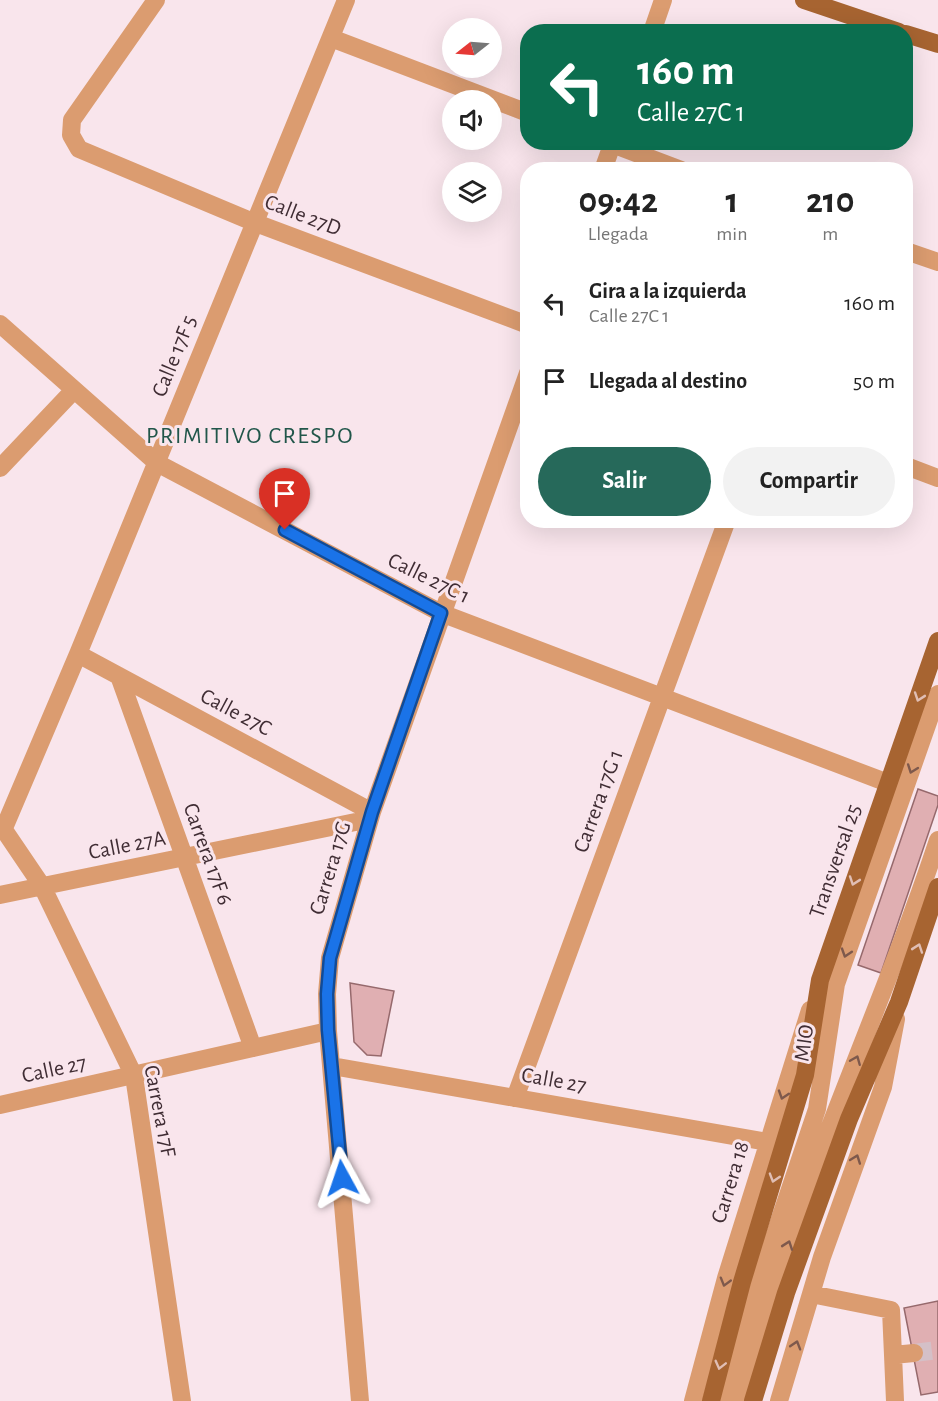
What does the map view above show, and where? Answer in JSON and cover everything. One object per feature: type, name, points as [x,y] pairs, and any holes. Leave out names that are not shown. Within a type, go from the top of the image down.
[{"type":"main road","points":[[804,0],[875,24]]},
{"type":"main road","points":[[913,36],[938,44]]},
{"type":"main road","name":"Transversal 25","points":[[798,1102],[805,1075],[820,980],[938,641]]},
{"type":"main road","points":[[753,1401],[786,1293],[849,1119],[899,1002],[938,887]]},
{"type":"main road","name":"Carrera 18","points":[[711,1401],[742,1282],[798,1102]]},
{"type":"street","name":"Calle 27D","points":[[156,0],[72,120],[71,135],[79,149],[253,222],[520,323]]},
{"type":"street","name":"Calle 17F 5","points":[[2,826],[78,654],[158,463],[253,222],[346,0]]},
{"type":"street","points":[[655,24],[663,0]]},
{"type":"street","points":[[331,38],[520,110]]},
{"type":"street","points":[[629,150],[660,162]]},
{"type":"street","points":[[913,253],[938,262]]},
{"type":"street","name":"Calle 27C 1","points":[[0,324],[158,463],[441,613],[661,699],[888,783]]},
{"type":"street","points":[[0,468],[74,390]]},
{"type":"street","name":"Carrera 17G","points":[[360,1401],[328,1030],[327,994],[330,958],[371,815],[520,395]]},
{"type":"street","points":[[913,469],[938,478]]},
{"type":"street","name":"Carrera 17G 1","points":[[515,1098],[724,528]]},
{"type":"street","name":"Calle 27C","points":[[78,654],[371,815]]},
{"type":"street","name":"Carrera 17F 6","points":[[119,676],[253,1048]]},
{"type":"street","name":"MIO","points":[[725,1401],[757,1287],[817,1109],[836,984],[938,694]]},
{"type":"street","name":"Calle 27A","points":[[0,895],[183,858],[371,815]]},
{"type":"street","name":"Carrera 17F","points":[[2,826],[42,886],[134,1076],[182,1401]]},
{"type":"street","points":[[739,1401],[772,1292],[834,1114],[884,994],[938,840]]},
{"type":"street","name":"Carrera 18","points":[[693,1401],[726,1278],[820,980]]},
{"type":"street","points":[[779,1401],[843,1197],[883,1087],[899,1002]]},
{"type":"street","name":"Calle 27","points":[[0,1105],[328,1030]]},
{"type":"street","name":"Calle 27","points":[[332,1066],[768,1142]]},
{"type":"street","points":[[812,1294],[891,1310],[895,1401]]},
{"type":"street","points":[[893,1355],[914,1353]]},
{"type":"building","points":[[918,789],[938,796],[938,805],[881,973],[858,965]]},
{"type":"building","points":[[350,983],[394,991],[381,1056],[367,1055],[354,1042]]},
{"type":"building","points":[[938,1301],[938,1392],[921,1395],[904,1308]]},
{"type":"tunnel","points":[[914,1353],[938,1350]]},
{"type":"district","name":"PRIMITIVO CRESPO","points":[[250,436]]},
{"type":"route","points":[[285,530],[441,613],[372,812],[330,958],[327,994],[328,1030],[342,1178]]}]
